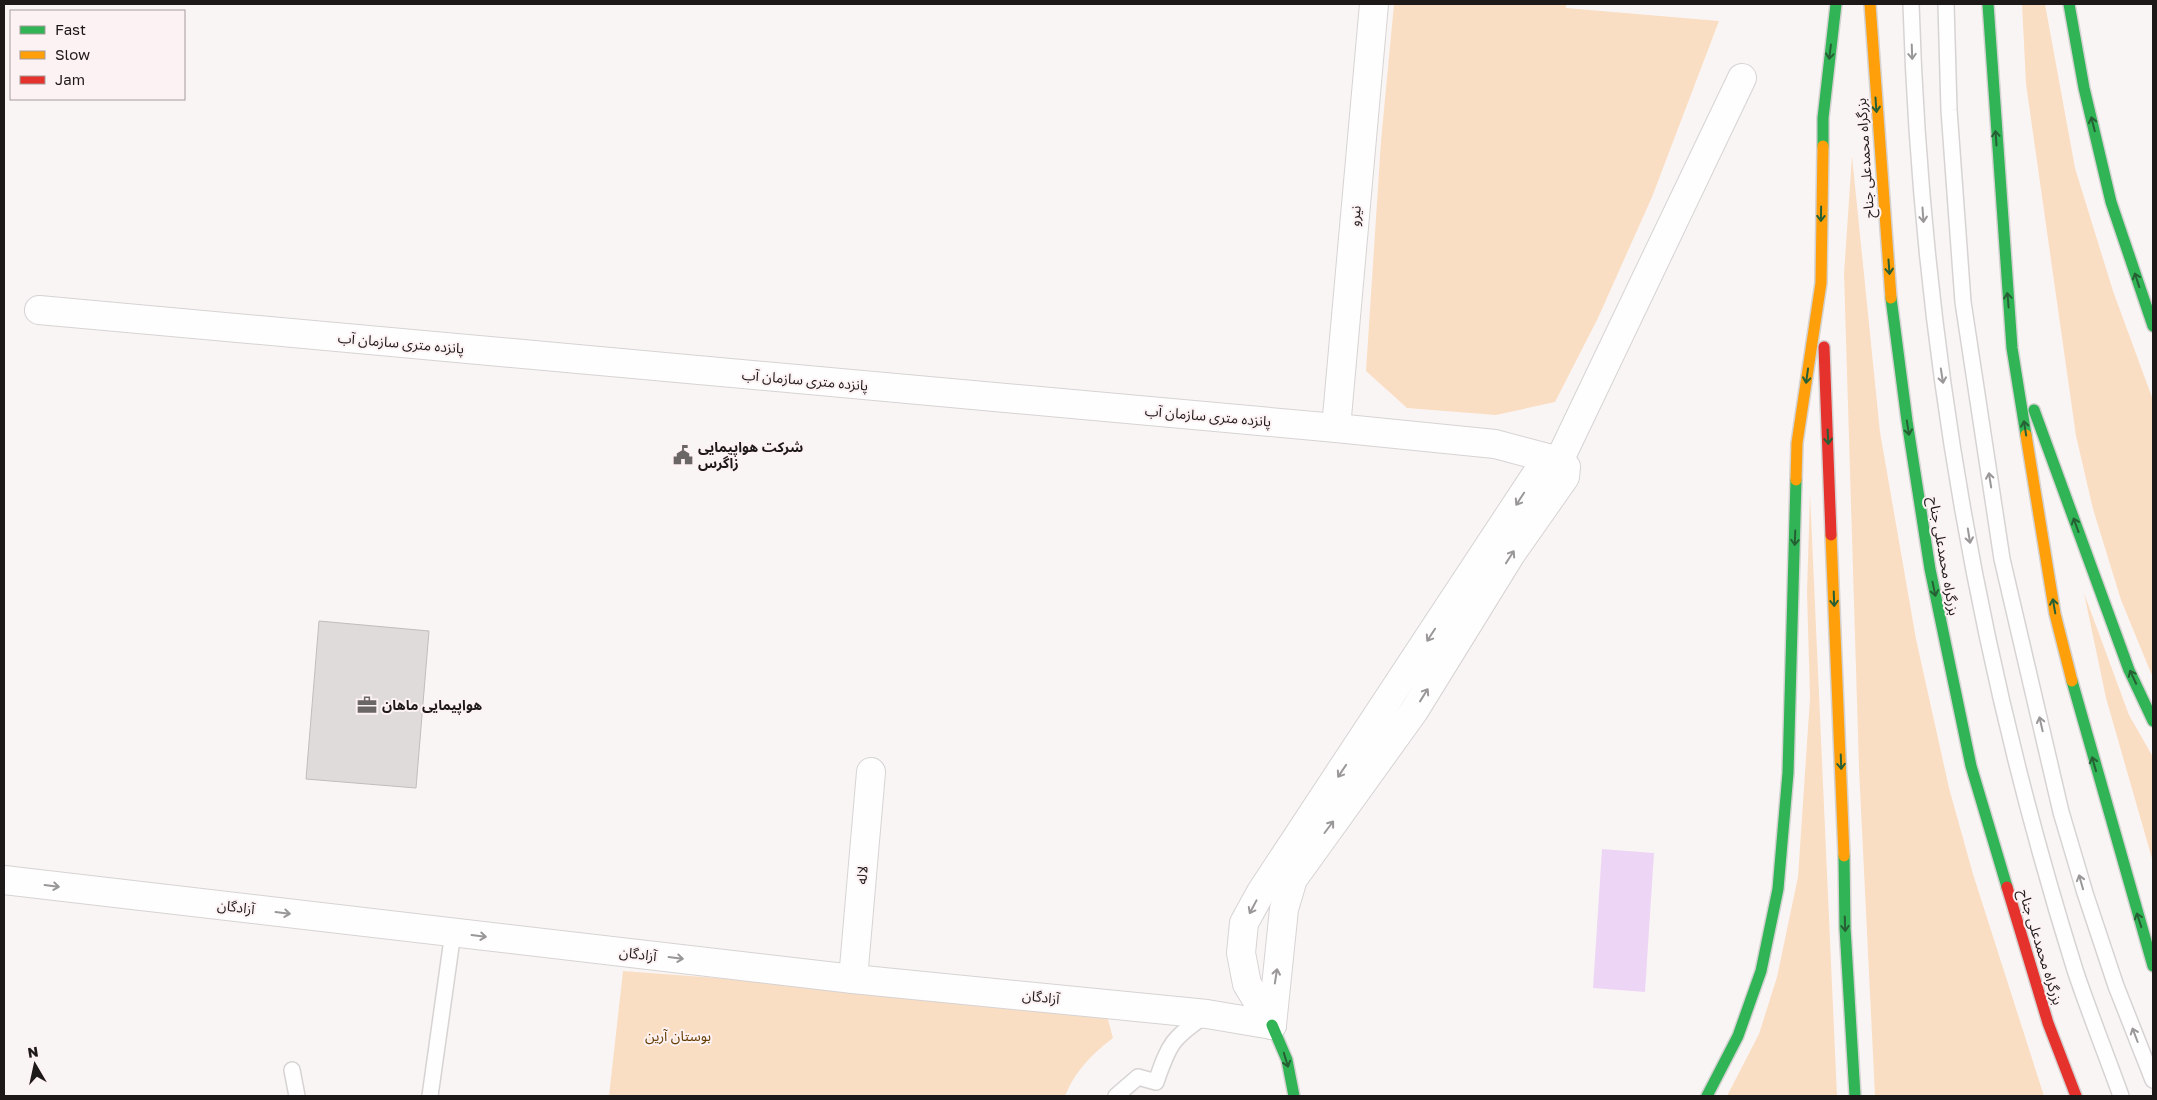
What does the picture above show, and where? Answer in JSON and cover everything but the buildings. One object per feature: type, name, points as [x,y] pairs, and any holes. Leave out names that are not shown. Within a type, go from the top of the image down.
[{"type":"highway","points":[[1836,4],[1823,118],[1821,283],[1843,824],[1845,928],[1855,1096]]},
{"type":"highway","name":"بزرگراه محمدعلی جناح","points":[[1870,4],[1891,294],[1907,421],[1930,569],[1971,766],[2048,1023],[2076,1096]]},
{"type":"highway","points":[[1988,4],[2012,348],[2056,614],[2092,758],[2153,966]]},
{"type":"highway","points":[[2069,4],[2084,88],[2111,202],[2153,326]]},
{"type":"highway","points":[[1707,1096],[1738,1036],[1761,971],[1778,889],[1788,773],[1798,443],[1821,283]]},
{"type":"highway","points":[[2012,348],[2129,670],[2153,721]]},
{"type":"highway","points":[[1272,1025],[1287,1060],[1294,1096]]},
{"type":"street","name":"نیرو","points":[[1336,428],[1374,4]]},
{"type":"street","points":[[1272,1025],[1247,984],[1241,953],[1244,923],[1261,892],[1557,462],[1742,78]]},
{"type":"street","name":"پانزده متری سازمان آب","points":[[38,310],[1336,428],[1495,444],[1557,462]]},
{"type":"street","points":[[1272,1025],[1284,909],[1293,879],[1414,711],[1511,554],[1565,477],[1557,462]]},
{"type":"street","name":"لاله","points":[[853,979],[871,772]]},
{"type":"street","name":"آزادگان","points":[[4,880],[853,979],[1207,1014],[1272,1025]]},
{"type":"lane","points":[[1911,4],[1913,70],[1925,238],[1938,352],[1980,601],[2031,816],[2076,971],[2121,1096]]},
{"type":"lane","points":[[1946,4],[1950,110],[1963,302],[2002,559],[2069,839],[2116,986],[2153,1080]]},
{"type":"lane","points":[[430,1096],[453,932]]},
{"type":"lane","points":[[1116,1096],[1138,1077],[1156,1082],[1166,1052],[1180,1032],[1207,1014]]},
{"type":"lane","points":[[292,1070],[297,1096]]},
{"type":"green space","points":[[1394,4],[1566,4],[1566,8],[1719,21],[1652,197],[1598,318],[1555,402],[1496,415],[1407,408],[1366,371],[1381,141]]},
{"type":"green space","points":[[2022,4],[2045,4],[2075,168],[2113,291],[2153,400],[2153,678],[2121,600],[2093,509],[2076,436],[2026,84]]},
{"type":"green space","points":[[1852,156],[1880,432],[1916,639],[1949,788],[1973,874],[2044,1096],[1875,1096],[1859,769],[1844,274]]},
{"type":"green space","points":[[1810,493],[1837,1096],[1727,1096],[1759,1034],[1777,977],[1798,877],[1810,698],[1807,592]]},
{"type":"green space","points":[[2084,593],[2129,715],[2153,757],[2153,862],[2106,698]]},
{"type":"green space","name":"بوستان آرین","points":[[623,971],[877,990],[1107,1016],[1113,1038],[1084,1064],[1065,1096],[609,1096]]},
{"type":"shaded area","points":[[1602,849],[1654,853],[1645,992],[1593,988]]},
{"type":"traffic: fast","points":[[1823,146],[1823,118],[1836,4]]},
{"type":"traffic: fast","points":[[1988,4],[2012,348],[2026,435]]},
{"type":"traffic: fast","points":[[2069,4],[2084,88],[2111,202],[2153,326]]},
{"type":"traffic: fast","points":[[1891,298],[1907,421],[1930,569],[1971,766],[2007,887]]},
{"type":"traffic: fast","points":[[2034,410],[2129,670],[2153,721]]},
{"type":"traffic: fast","points":[[1707,1096],[1738,1036],[1761,971],[1778,889],[1788,773],[1796,480]]},
{"type":"traffic: fast","points":[[2072,681],[2153,966]]},
{"type":"traffic: fast","points":[[1844,856],[1845,928],[1855,1096]]},
{"type":"traffic: fast","points":[[1272,1025],[1287,1060],[1294,1096]]},
{"type":"traffic: slow","points":[[1870,4],[1891,298]]},
{"type":"traffic: slow","points":[[1796,480],[1797,443],[1821,283],[1823,146]]},
{"type":"traffic: slow","points":[[2026,435],[2055,614],[2072,681]]},
{"type":"traffic: slow","points":[[1831,535],[1844,856]]},
{"type":"traffic: jam","points":[[1824,347],[1831,535]]},
{"type":"traffic: jam","points":[[2007,887],[2048,1023],[2076,1096]]},
{"type":"place","name":"شرکت هواپیمایی زاگرس","points":[[683,455]]},
{"type":"place","name":"هواپیمایی ماهان","points":[[367,705]]}]
